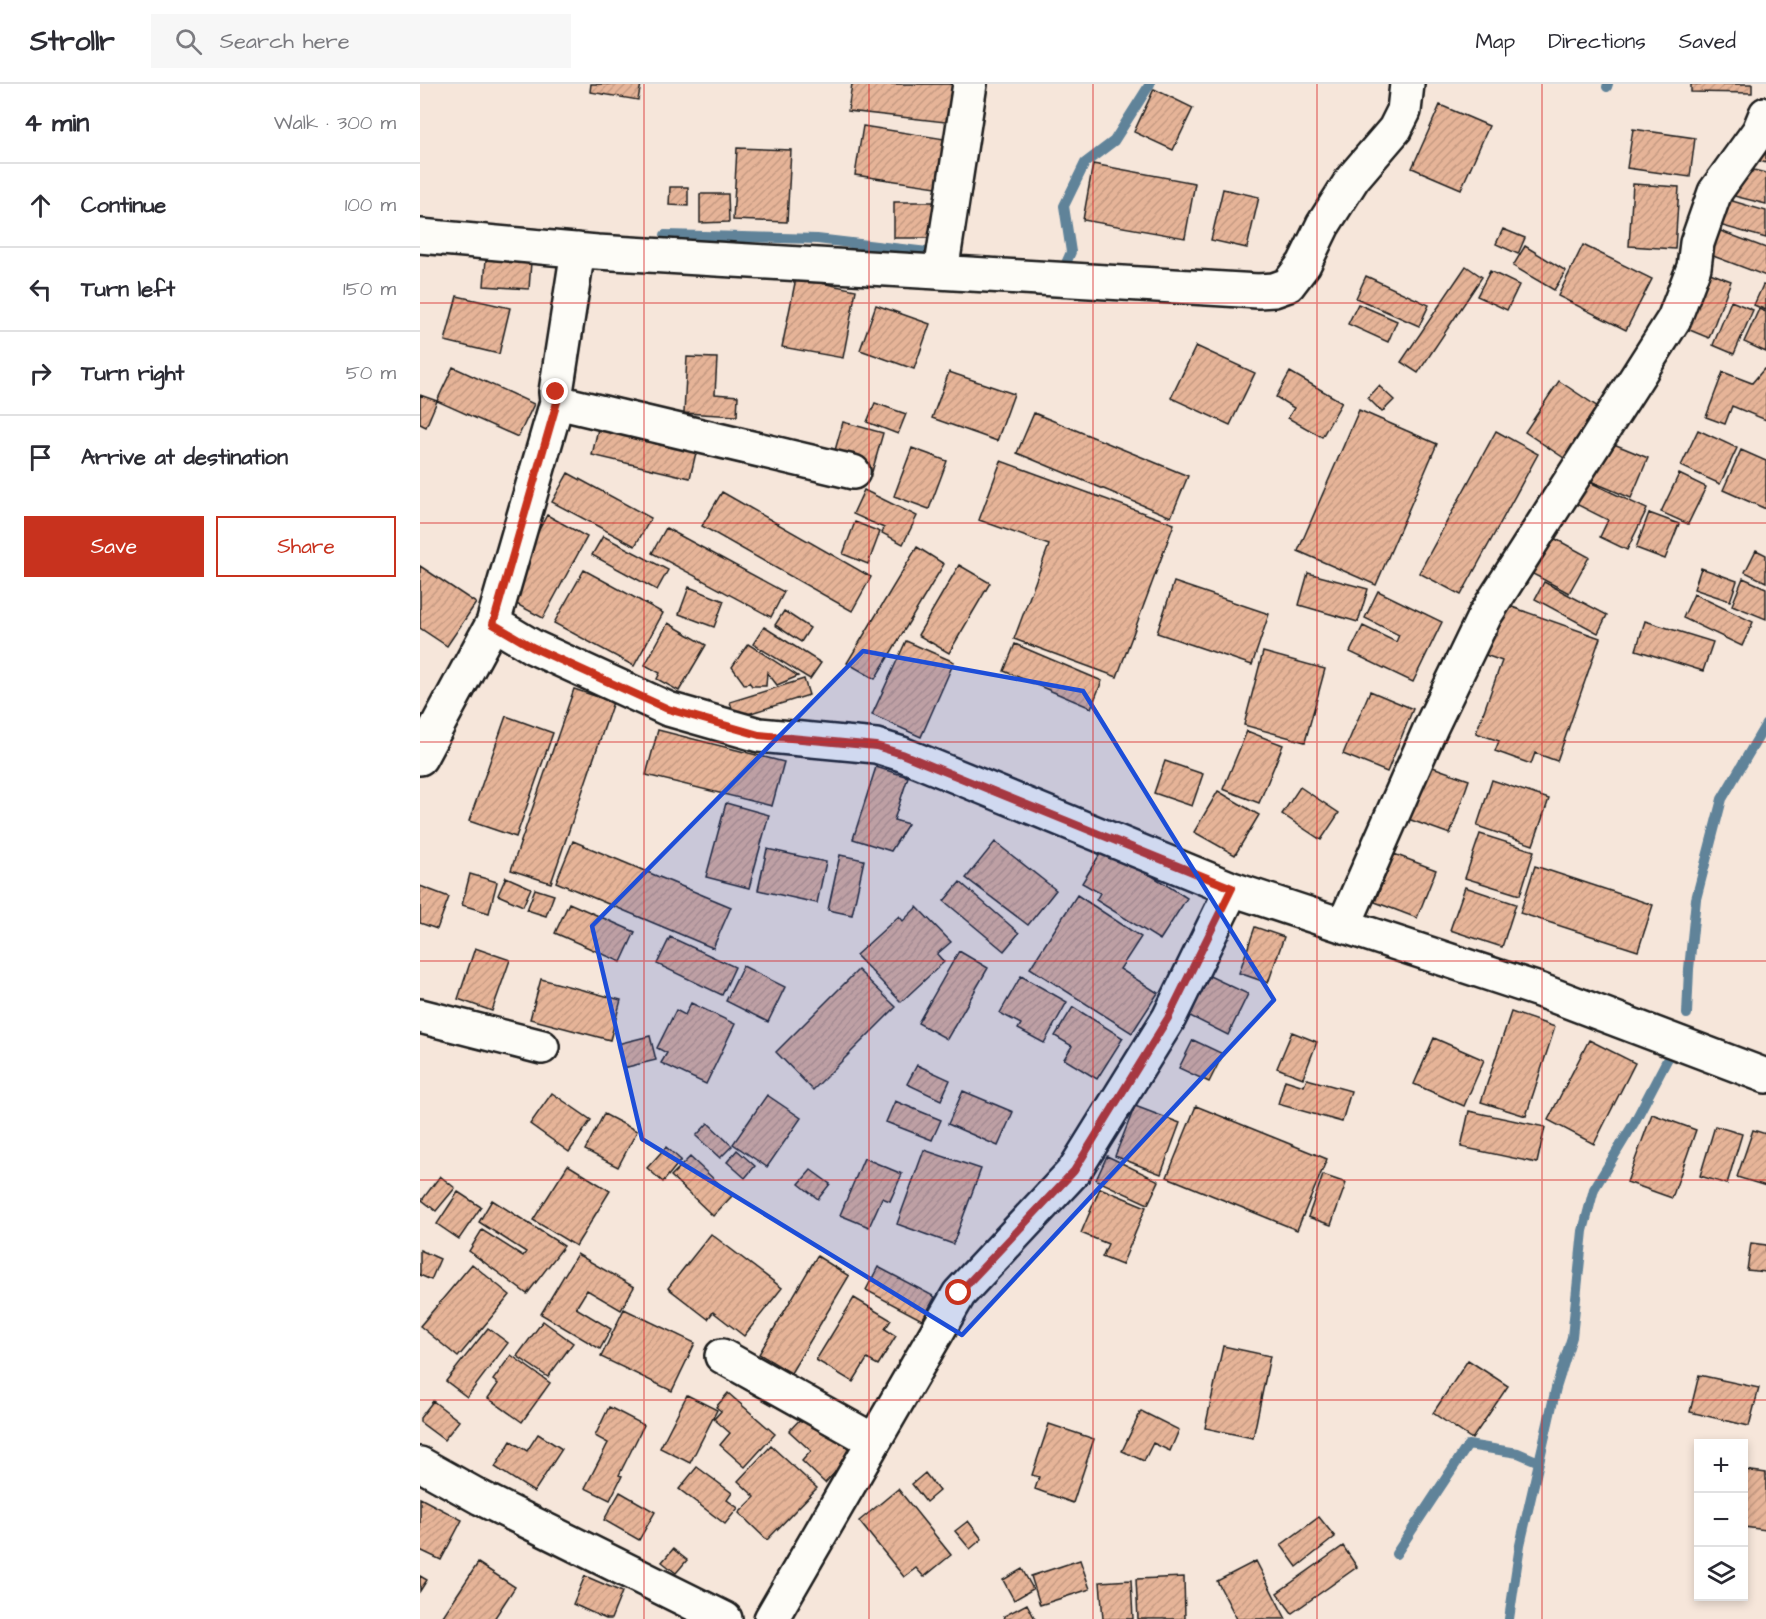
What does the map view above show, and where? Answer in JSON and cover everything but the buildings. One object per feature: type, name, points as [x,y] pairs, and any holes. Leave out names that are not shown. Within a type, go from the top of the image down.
[{"type":"street","points":[[941,272],[970,84]]},
{"type":"street","points":[[420,236],[578,250],[1274,290],[1288,285],[1304,264],[1323,225],[1353,178],[1395,129],[1404,111],[1407,84]]},
{"type":"street","points":[[1344,925],[1431,728],[1485,615],[1674,319],[1694,267],[1697,243],[1715,192],[1759,131],[1766,114]]},
{"type":"street","points":[[420,758],[428,721],[493,624],[557,402],[556,392],[578,250]]},
{"type":"street","points":[[557,402],[853,472]]},
{"type":"street","points":[[493,624],[532,647],[668,709],[759,735],[876,746],[902,754],[1232,888],[1539,990],[1766,1076]]},
{"type":"street","points":[[771,1619],[959,1293],[1074,1171],[1168,1018],[1232,888]]},
{"type":"street","points":[[420,1016],[542,1047]]},
{"type":"street","points":[[722,1356],[874,1442]]},
{"type":"street","points":[[420,1464],[481,1498],[724,1619]]},
{"type":"highlighted area","points":[[863,651],[1083,691],[1274,1000],[962,1335],[642,1139],[592,926]]},
{"type":"waterway","points":[[1059,269],[1063,270],[1071,252],[1064,206],[1085,163],[1114,141],[1150,84]]},
{"type":"waterway","points":[[665,235],[817,239],[936,253]]},
{"type":"waterway","points":[[1687,1014],[1696,899],[1722,799],[1766,724]]},
{"type":"waterway","points":[[1509,1619],[1520,1545],[1556,1388],[1572,1337],[1583,1231],[1594,1189],[1634,1123],[1668,1058]]},
{"type":"waterway","points":[[1396,1554],[1468,1445],[1518,1453],[1539,1462]]},
{"type":"route","points":[[556,392],[557,402],[493,624],[532,647],[668,709],[759,735],[876,746],[902,754],[1232,888],[1168,1018],[1074,1171],[959,1293]]}]
